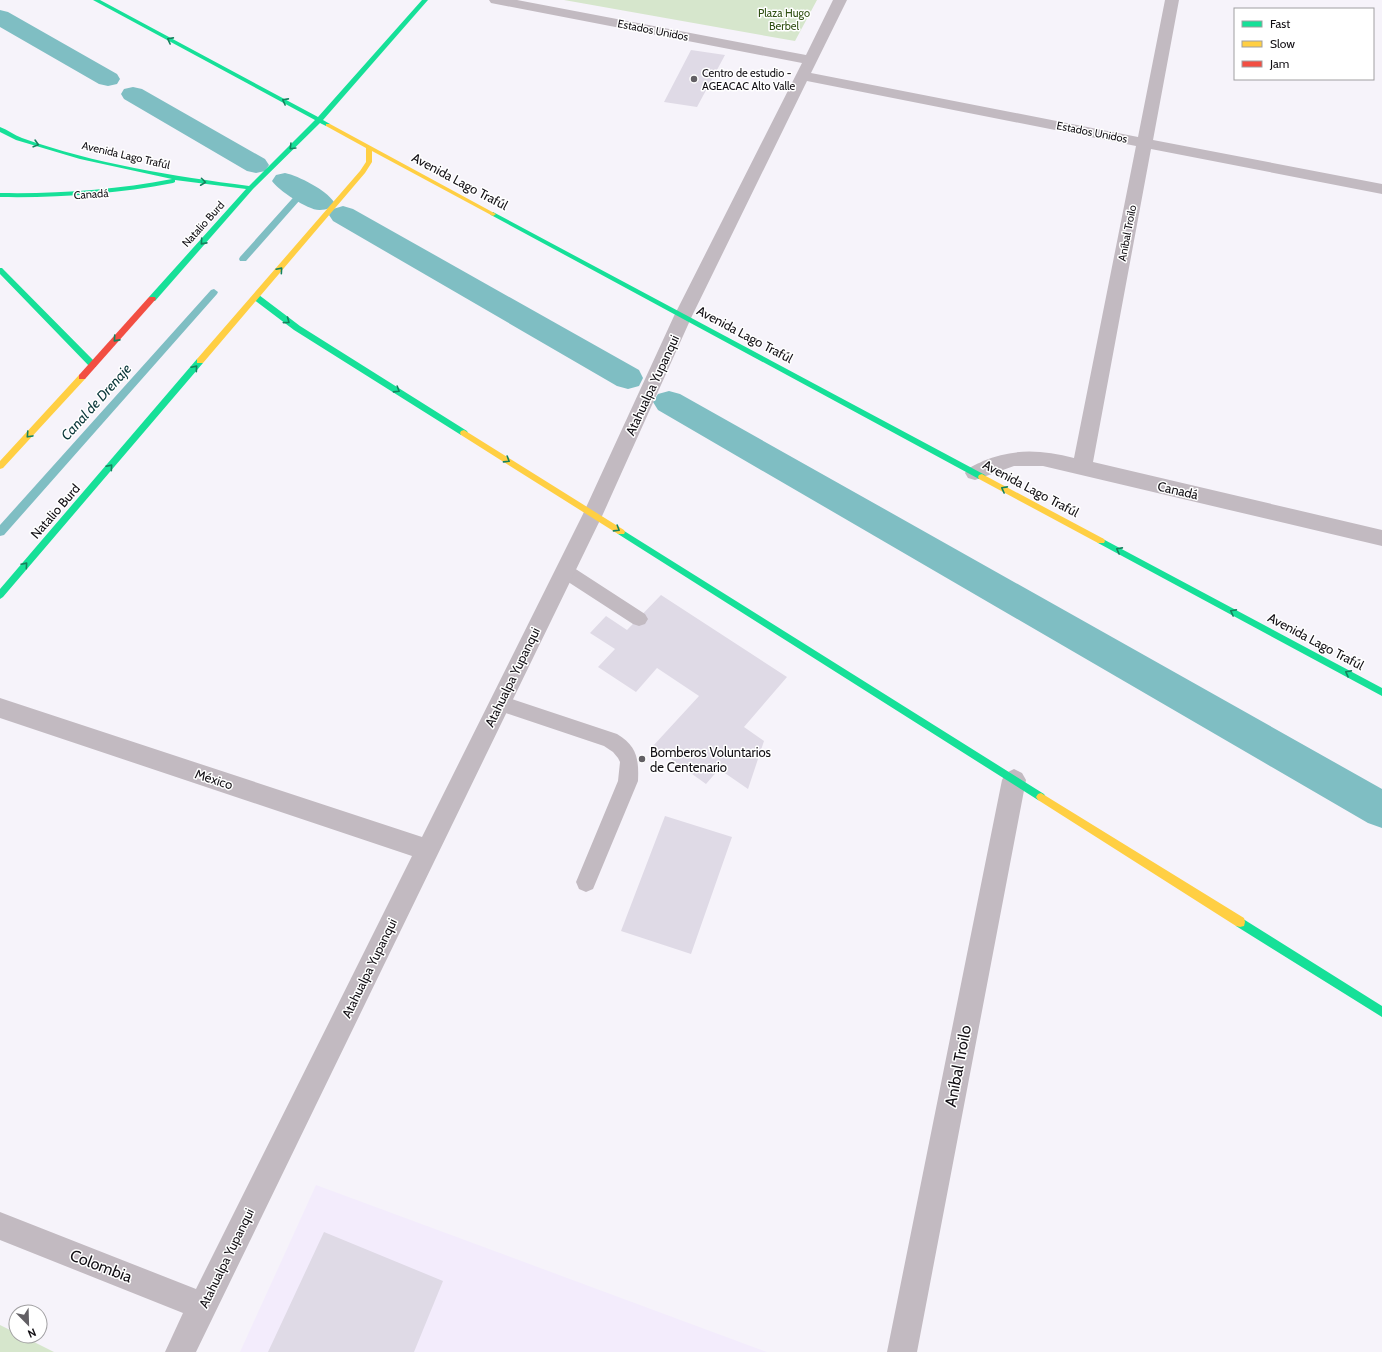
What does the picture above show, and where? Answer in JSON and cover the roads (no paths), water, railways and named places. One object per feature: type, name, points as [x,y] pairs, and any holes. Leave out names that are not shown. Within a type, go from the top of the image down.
[{"type":"main road","name":"Avenida Lago Trafúl","points":[[96,0],[1382,692]]},
{"type":"main road","name":"Natalio Burd","points":[[0,466],[93,365],[251,188],[319,120],[425,0]]},
{"type":"main road","name":"Avenida Lago Trafúl","points":[[0,129],[18,139],[82,158],[180,179],[251,188]]},
{"type":"main road","name":"Natalio Burd","points":[[0,595],[363,172],[369,162],[369,147]]},
{"type":"main road","name":"Canadá","points":[[0,195],[105,194],[180,179]]},
{"type":"main road","points":[[0,270],[93,365]]},
{"type":"main road","points":[[256,297],[297,328],[1382,1012]]},
{"type":"street","name":"Estados Unidos","points":[[496,0],[810,60]]},
{"type":"street","name":"Atahualpa Yupanqui","points":[[180,1352],[593,514],[683,316],[840,0]]},
{"type":"street","name":"Aníbal Troilo","points":[[1082,467],[1172,0]]},
{"type":"street","name":"Estados Unidos","points":[[802,76],[1382,189]]},
{"type":"street","name":"Canadá","points":[[975,473],[996,463],[1017,458],[1041,458],[1382,538]]},
{"type":"street","name":"México","points":[[0,708],[427,850]]},
{"type":"street","name":"Aníbal Troilo","points":[[902,1352],[1014,780]]},
{"type":"street","name":"Colombia","points":[[0,1226],[202,1306]]},
{"type":"lane","points":[[565,571],[639,619]]},
{"type":"lane","points":[[500,703],[610,740],[620,746],[626,754],[629,762],[628,781],[586,882]]},
{"type":"waterway","points":[[0,17],[108,79]]},
{"type":"waterway","points":[[133,94],[256,165]]},
{"type":"waterway","name":"Canal de Drenaje","points":[[285,181],[320,202]]},
{"type":"waterway","name":"Canal de Drenaje","points":[[243,259],[303,192]]},
{"type":"waterway","points":[[343,215],[628,378]]},
{"type":"waterway","name":"Canal de Drenaje","points":[[0,532],[214,292]]},
{"type":"waterway","points":[[669,402],[1382,810]]},
{"type":"place","name":"Centro de estudio - AGEACAC Alto Valle","points":[[694,79]]},
{"type":"place","name":"Bomberos Voluntarios de Centenario","points":[[642,759]]},
{"type":"park label","name":"Plaza Hugo Berbel","points":[[784,19]]}]
